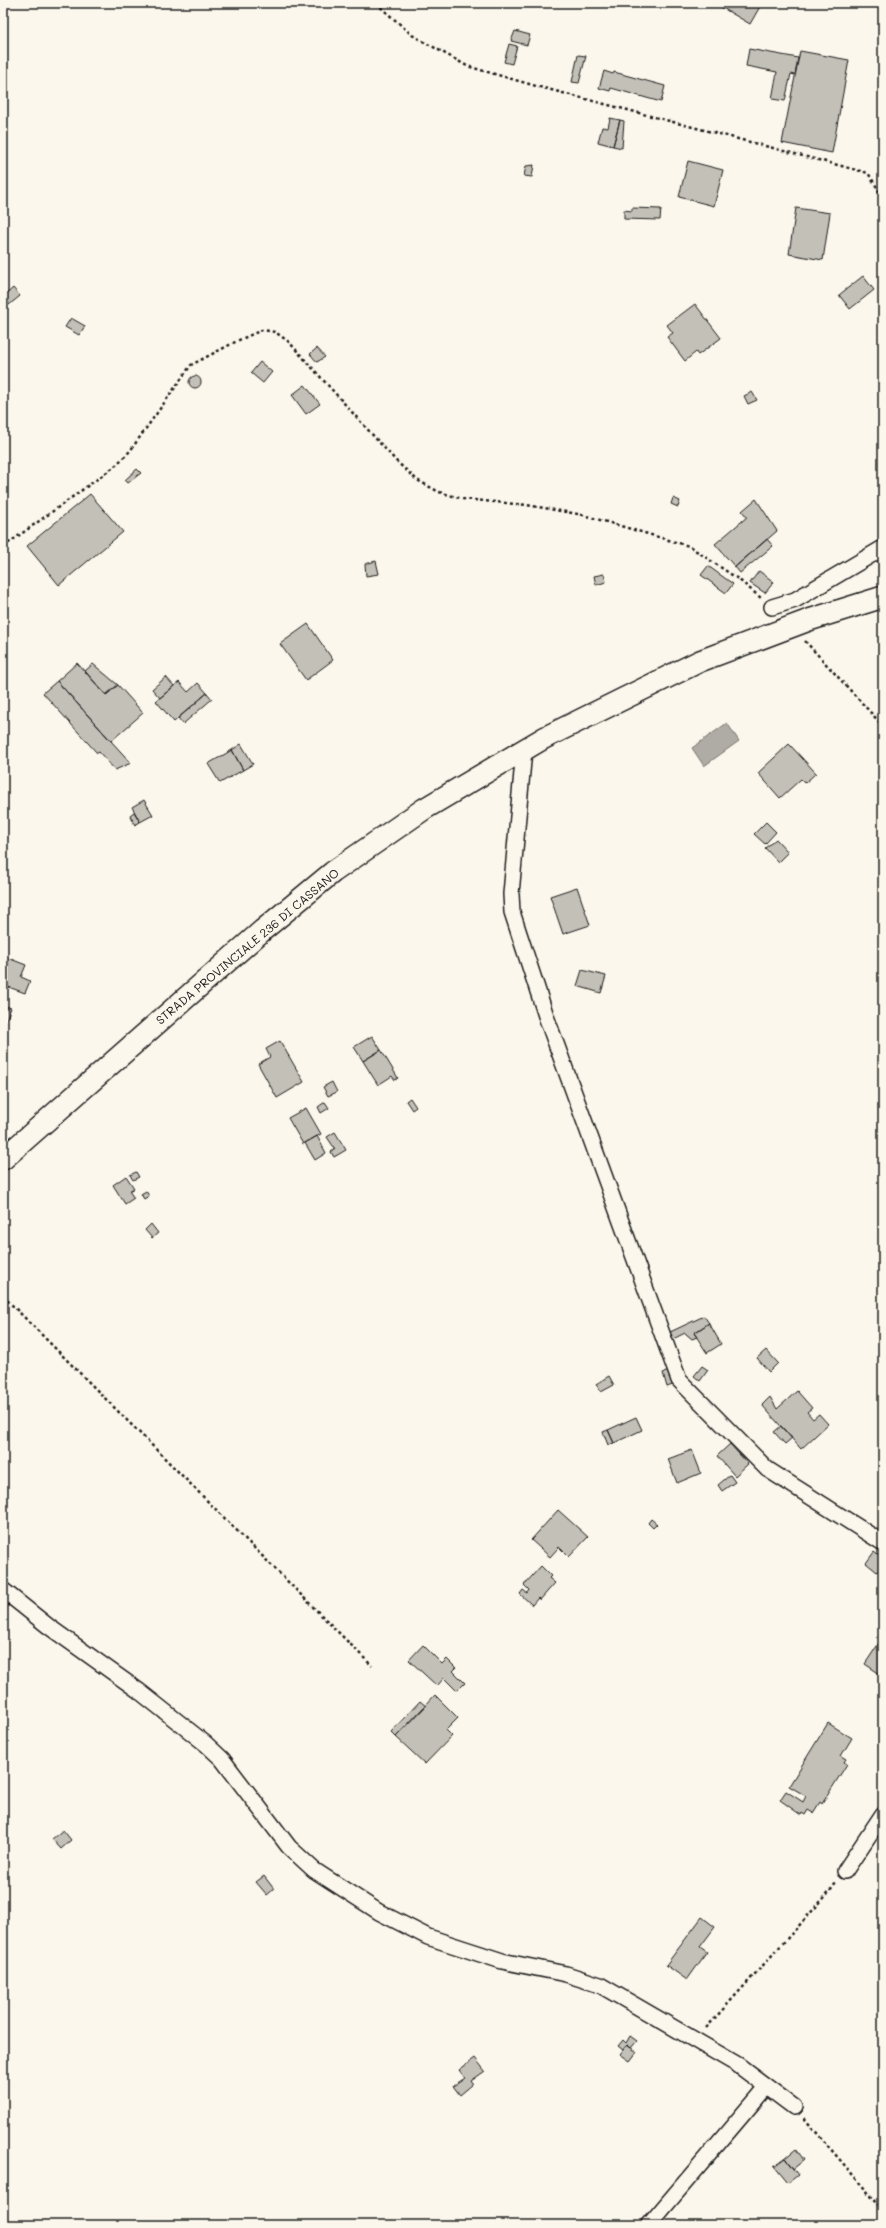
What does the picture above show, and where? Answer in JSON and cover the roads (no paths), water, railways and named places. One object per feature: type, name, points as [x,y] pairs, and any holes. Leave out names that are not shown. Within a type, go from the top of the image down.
[{"type":"main road","name":"STRADA PROVINCIALE 236 DI CASSANO","points":[[3,1159],[263,930],[333,872],[424,809],[524,750],[700,661],[798,624],[883,597]]},
{"type":"street","points":[[772,607],[795,600],[883,548]]},
{"type":"street","points":[[524,750],[511,894],[512,912],[548,1019],[679,1380],[767,1469],[883,1543]]},
{"type":"street","points":[[3,1590],[48,1626],[138,1691],[206,1744],[222,1759],[289,1847],[314,1870],[379,1912],[428,1937],[502,1961],[566,1974],[600,1985],[692,2040],[738,2065],[794,2107]]},
{"type":"street","points":[[845,1871],[883,1814]]},
{"type":"street","points":[[649,2225],[766,2087]]}]
